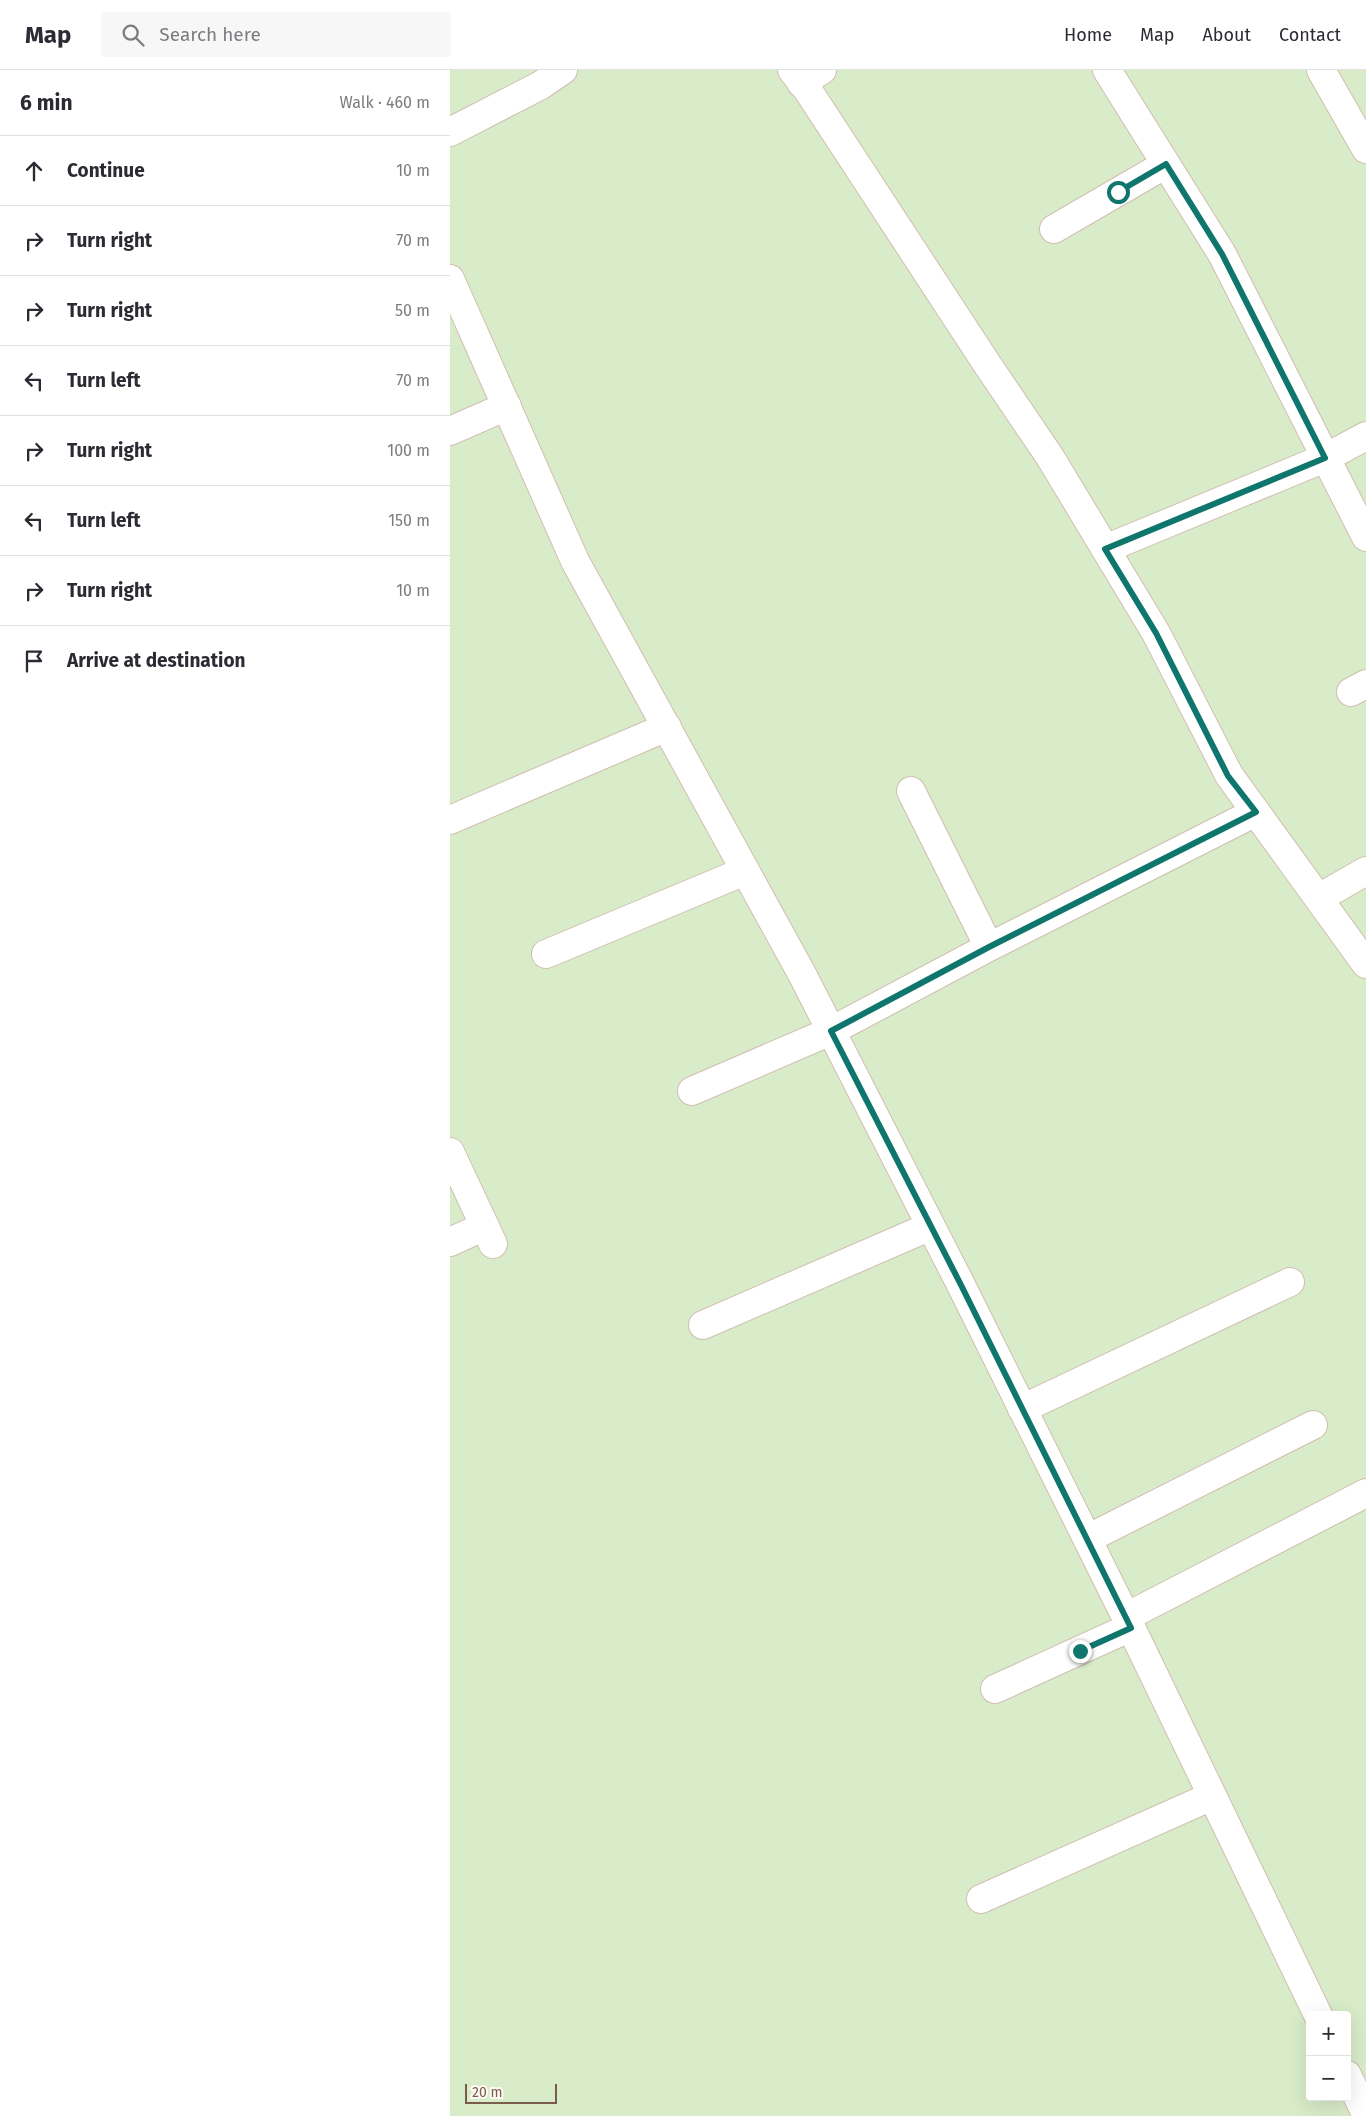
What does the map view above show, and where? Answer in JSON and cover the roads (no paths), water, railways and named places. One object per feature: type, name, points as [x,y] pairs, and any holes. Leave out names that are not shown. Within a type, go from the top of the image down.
[{"type":"street","points":[[450,132],[541,85],[563,70]]},
{"type":"street","points":[[1107,70],[1222,254],[1366,537]]},
{"type":"street","points":[[1321,70],[1366,149]]},
{"type":"street","points":[[805,74],[987,364],[1050,457],[1156,633],[1228,776],[1366,964]]},
{"type":"street","points":[[1054,229],[1166,164]]},
{"type":"street","points":[[450,279],[575,561],[802,974],[931,1226],[1129,1622],[1316,2011]]},
{"type":"street","points":[[450,431],[507,406]]},
{"type":"street","points":[[1105,549],[1325,458],[1366,436]]},
{"type":"street","points":[[450,820],[667,727]]},
{"type":"street","points":[[910,791],[989,947]]},
{"type":"street","points":[[692,1091],[831,1031],[989,947],[1256,812]]},
{"type":"street","points":[[1319,898],[1366,870]]},
{"type":"street","points":[[546,954],[745,871]]},
{"type":"street","points":[[450,1152],[489,1235],[450,1242]]},
{"type":"street","points":[[703,1325],[931,1226]]},
{"type":"street","points":[[1022,1409],[1290,1282]]},
{"type":"street","points":[[1087,1538],[1313,1425]]},
{"type":"street","points":[[994,1690],[1129,1622],[1366,1493]]},
{"type":"street","points":[[981,1899],[1212,1796]]},
{"type":"street","points":[[1351,2083],[1366,2114]]}]
